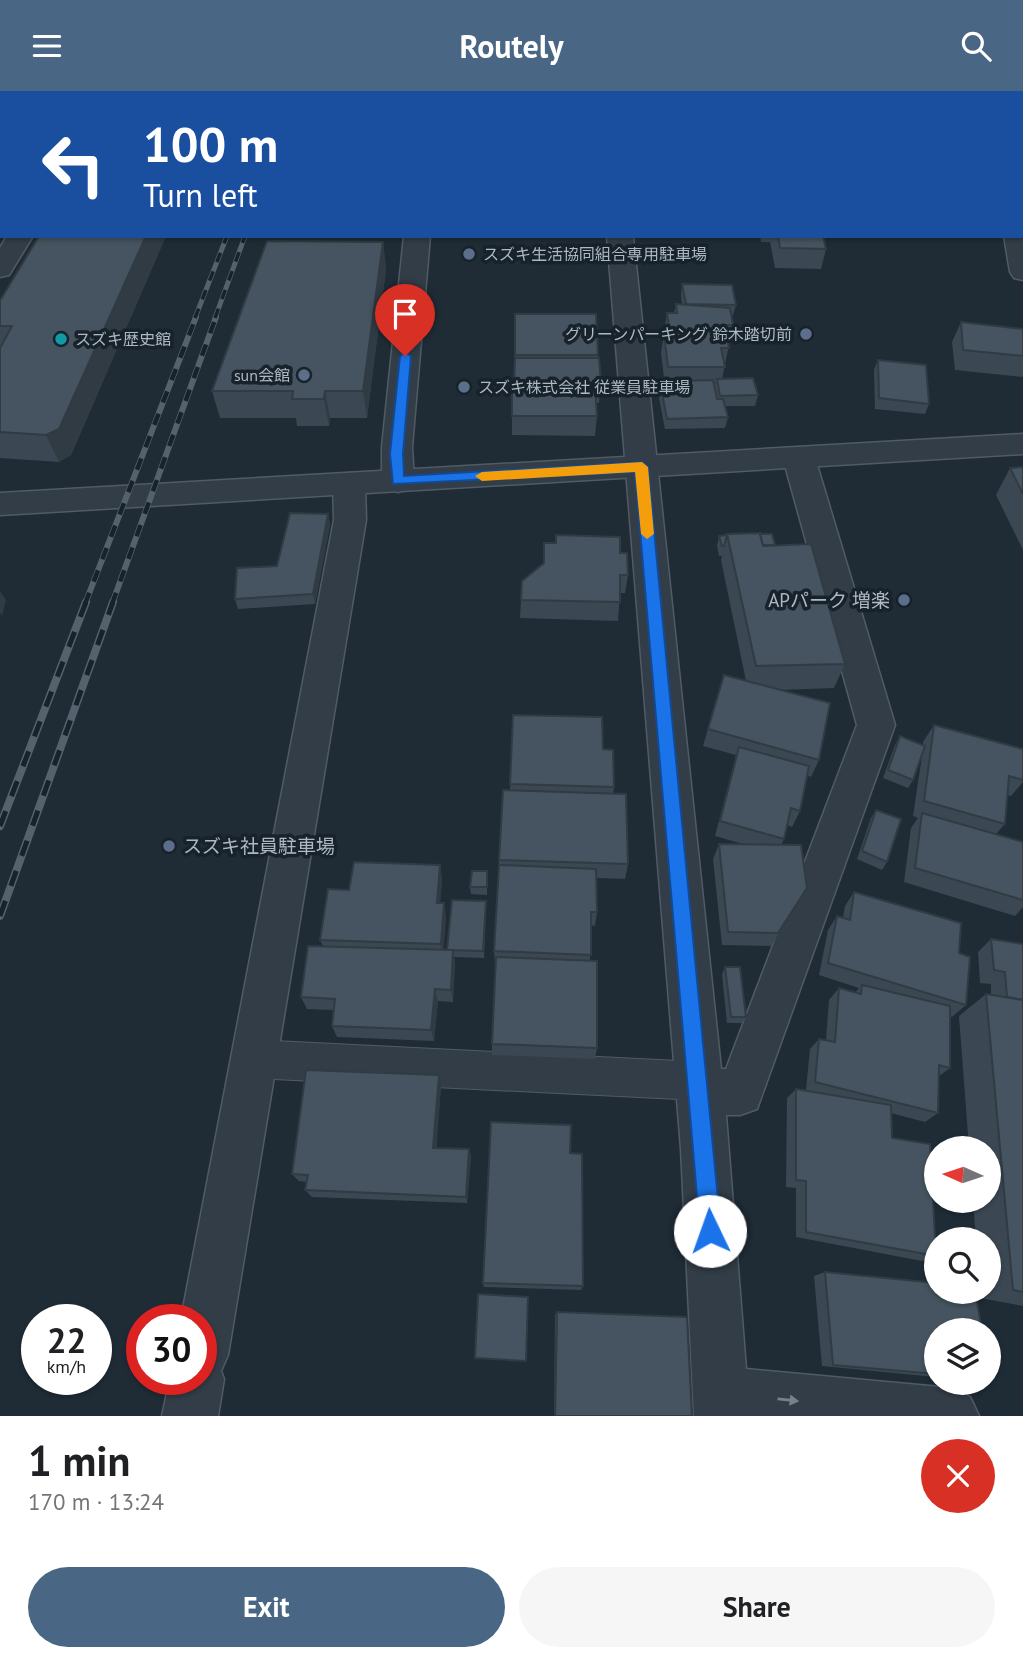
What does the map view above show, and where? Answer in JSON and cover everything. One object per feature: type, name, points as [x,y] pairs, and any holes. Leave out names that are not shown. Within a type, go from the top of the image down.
[{"type":"street","points":[[0,269],[19,238]]},
{"type":"street","points":[[398,481],[397,447],[418,238]]},
{"type":"street","points":[[620,238],[699,1086],[721,1405],[951,1416]]},
{"type":"street","points":[[1017,238],[1023,272]]},
{"type":"street","points":[[0,504],[1023,444]]},
{"type":"street","points":[[699,1086],[740,1092],[876,725],[799,457]]},
{"type":"street","points":[[210,1304],[350,520],[349,484]]},
{"type":"street","points":[[190,1416],[194,1395]]},
{"type":"lane","points":[[254,1059],[699,1086]]},
{"type":"building","name":"スズキ歴史館","points":[[38,238],[145,238],[59,429],[46,435],[0,432],[0,348],[12,326],[0,326],[1,299]]},
{"type":"building","points":[[778,238],[823,238],[826,249],[780,248]]},
{"type":"building","name":"sun会館","points":[[267,241],[383,242],[363,391],[325,391],[324,399],[292,399],[293,391],[212,391]]},
{"type":"building","points":[[682,284],[732,285],[736,305],[686,304]]},
{"type":"building","points":[[676,304],[730,308],[733,325],[725,325],[729,348],[721,348],[725,367],[668,367],[664,333],[670,333],[667,313],[677,313]]},
{"type":"building","points":[[515,314],[596,314],[598,355],[515,355]]},
{"type":"building","points":[[961,322],[1023,329],[1023,356],[963,350]]},
{"type":"building","points":[[515,358],[599,358],[601,383],[514,383]]},
{"type":"building","points":[[878,360],[926,365],[929,404],[879,398]]},
{"type":"building","points":[[753,378],[758,395],[720,396],[717,379]]},
{"type":"building","points":[[713,380],[717,399],[723,399],[728,417],[667,419],[661,388],[679,387],[677,381]]},
{"type":"building","points":[[512,386],[595,387],[597,416],[512,416]]},
{"type":"building","points":[[1023,467],[1023,494],[1010,468]]},
{"type":"building","points":[[290,513],[328,514],[313,594],[235,599],[237,568],[277,566]]},
{"type":"building","points":[[760,533],[763,546],[811,544],[845,664],[756,666],[727,534]]},
{"type":"building","points":[[760,534],[772,534],[775,545],[763,545]]},
{"type":"building","points":[[556,535],[620,537],[620,553],[627,553],[628,575],[620,575],[620,602],[521,600],[522,581],[544,563],[544,543],[556,543]]},
{"type":"building","points":[[727,535],[724,546],[722,546],[719,536]]},
{"type":"building","points":[[724,675],[830,703],[819,760],[708,729]]},
{"type":"building","points":[[513,715],[602,717],[603,749],[613,750],[614,787],[510,784]]},
{"type":"building","points":[[934,725],[1023,749],[1023,780],[1009,776],[1005,824],[924,801]]},
{"type":"building","points":[[900,736],[925,746],[913,780],[888,770]]},
{"type":"building","points":[[739,747],[809,766],[800,811],[791,808],[784,839],[720,821]]},
{"type":"building","points":[[503,790],[626,794],[628,864],[499,860]]},
{"type":"building","points":[[876,810],[901,819],[887,862],[862,851]]},
{"type":"building","points":[[922,813],[1023,842],[1023,900],[915,868]]},
{"type":"building","points":[[719,844],[801,845],[807,888],[778,933],[728,932]]},
{"type":"building","points":[[354,862],[440,865],[437,903],[444,903],[441,944],[320,940],[328,889],[349,890]]},
{"type":"building","points":[[499,865],[596,869],[597,912],[591,912],[591,955],[494,951]]},
{"type":"building","points":[[472,871],[487,871],[487,887],[470,887]]},
{"type":"building","points":[[854,892],[961,923],[959,953],[970,957],[966,1005],[828,963],[837,916],[850,920]]},
{"type":"building","points":[[452,900],[486,901],[483,951],[447,950]]},
{"type":"building","points":[[991,939],[1023,944],[1023,1000],[1007,997],[1005,972],[994,970]]},
{"type":"building","points":[[308,946],[453,950],[451,990],[435,989],[431,1030],[332,1026],[335,999],[301,997]]},
{"type":"building","points":[[496,957],[597,961],[597,1048],[492,1044]]},
{"type":"building","points":[[725,967],[740,967],[746,1017],[731,1017]]},
{"type":"building","points":[[862,985],[950,1006],[950,1068],[939,1065],[938,1113],[815,1082],[819,1039],[835,1042],[839,988],[861,994]]},
{"type":"building","points":[[986,994],[1023,1000],[1023,1292],[1013,1290]]},
{"type":"building","points":[[306,1070],[439,1075],[433,1148],[469,1149],[466,1197],[305,1190],[308,1175],[292,1174]]},
{"type":"building","points":[[796,1089],[891,1105],[892,1138],[924,1143],[924,1213],[934,1213],[934,1227],[924,1227],[924,1254],[806,1232],[806,1181],[796,1180]]},
{"type":"building","points":[[491,1122],[571,1125],[570,1153],[582,1154],[583,1286],[483,1283]]},
{"type":"building","points":[[825,1272],[924,1282],[924,1304],[977,1304],[980,1318],[924,1318],[924,1373],[833,1365]]},
{"type":"building","points":[[478,1294],[528,1297],[526,1361],[475,1358]]},
{"type":"building","points":[[557,1312],[687,1317],[692,1416],[555,1416]]},
{"type":"railway","points":[[195,318],[226,238]]},
{"type":"railway","points":[[215,318],[244,238]]},
{"type":"railway","points":[[85,604],[196,317]]},
{"type":"railway","points":[[112,604],[216,317]]},
{"type":"railway","points":[[0,826],[86,602]]},
{"type":"railway","points":[[0,916],[113,602]]},
{"type":"slow traffic","points":[[482,476],[642,467],[647,534]]},
{"type":"place","name":"スズキ生活協同組合専用駐車場","points":[[469,254]]},
{"type":"place","name":"グリーンパーキング 鈴木踏切前","points":[[806,334]]},
{"type":"place","name":"スズキ歴史館","points":[[61,339]]},
{"type":"place","name":"sun会館","points":[[304,375]]},
{"type":"place","name":"スズキ株式会社 従業員駐車場","points":[[464,387]]},
{"type":"place","name":"APパーク 増楽","points":[[904,600]]},
{"type":"place","name":"スズキ社員駐車場","points":[[169,846]]},
{"type":"route","points":[[405,356],[396,454],[398,481],[642,467],[705,1149],[710,1231]]}]
